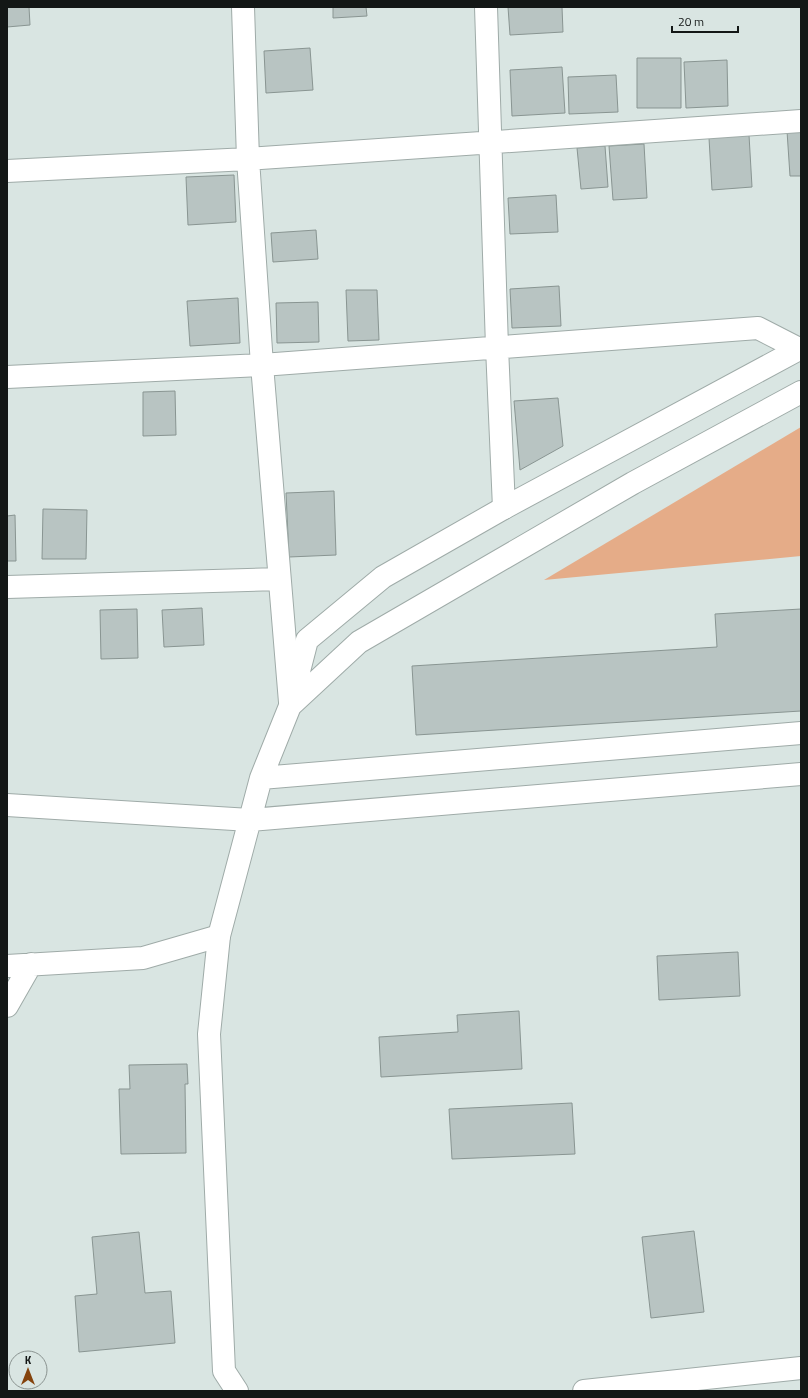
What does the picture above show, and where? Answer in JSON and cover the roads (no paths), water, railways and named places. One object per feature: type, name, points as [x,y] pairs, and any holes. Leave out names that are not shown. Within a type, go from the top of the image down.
[{"type":"main road","points":[[242,7],[248,159],[262,365],[290,706]]},
{"type":"main road","points":[[486,7],[497,347],[504,508]]},
{"type":"main road","points":[[7,171],[248,159],[801,121]]},
{"type":"main road","points":[[7,377],[262,365],[758,328],[800,348]]},
{"type":"main road","points":[[237,1391],[224,1371],[209,1034],[219,936],[261,778],[290,706],[307,640],[383,577],[504,508],[800,348]]},
{"type":"main road","points":[[290,706],[359,642],[626,487],[801,392]]},
{"type":"main road","points":[[7,587],[279,579]]},
{"type":"main road","points":[[261,778],[801,733]]},
{"type":"main road","points":[[7,805],[250,820],[801,774]]},
{"type":"main road","points":[[7,966],[144,958],[219,936]]},
{"type":"main road","points":[[7,1006],[32,964]]},
{"type":"main road","points":[[584,1391],[801,1368]]}]
